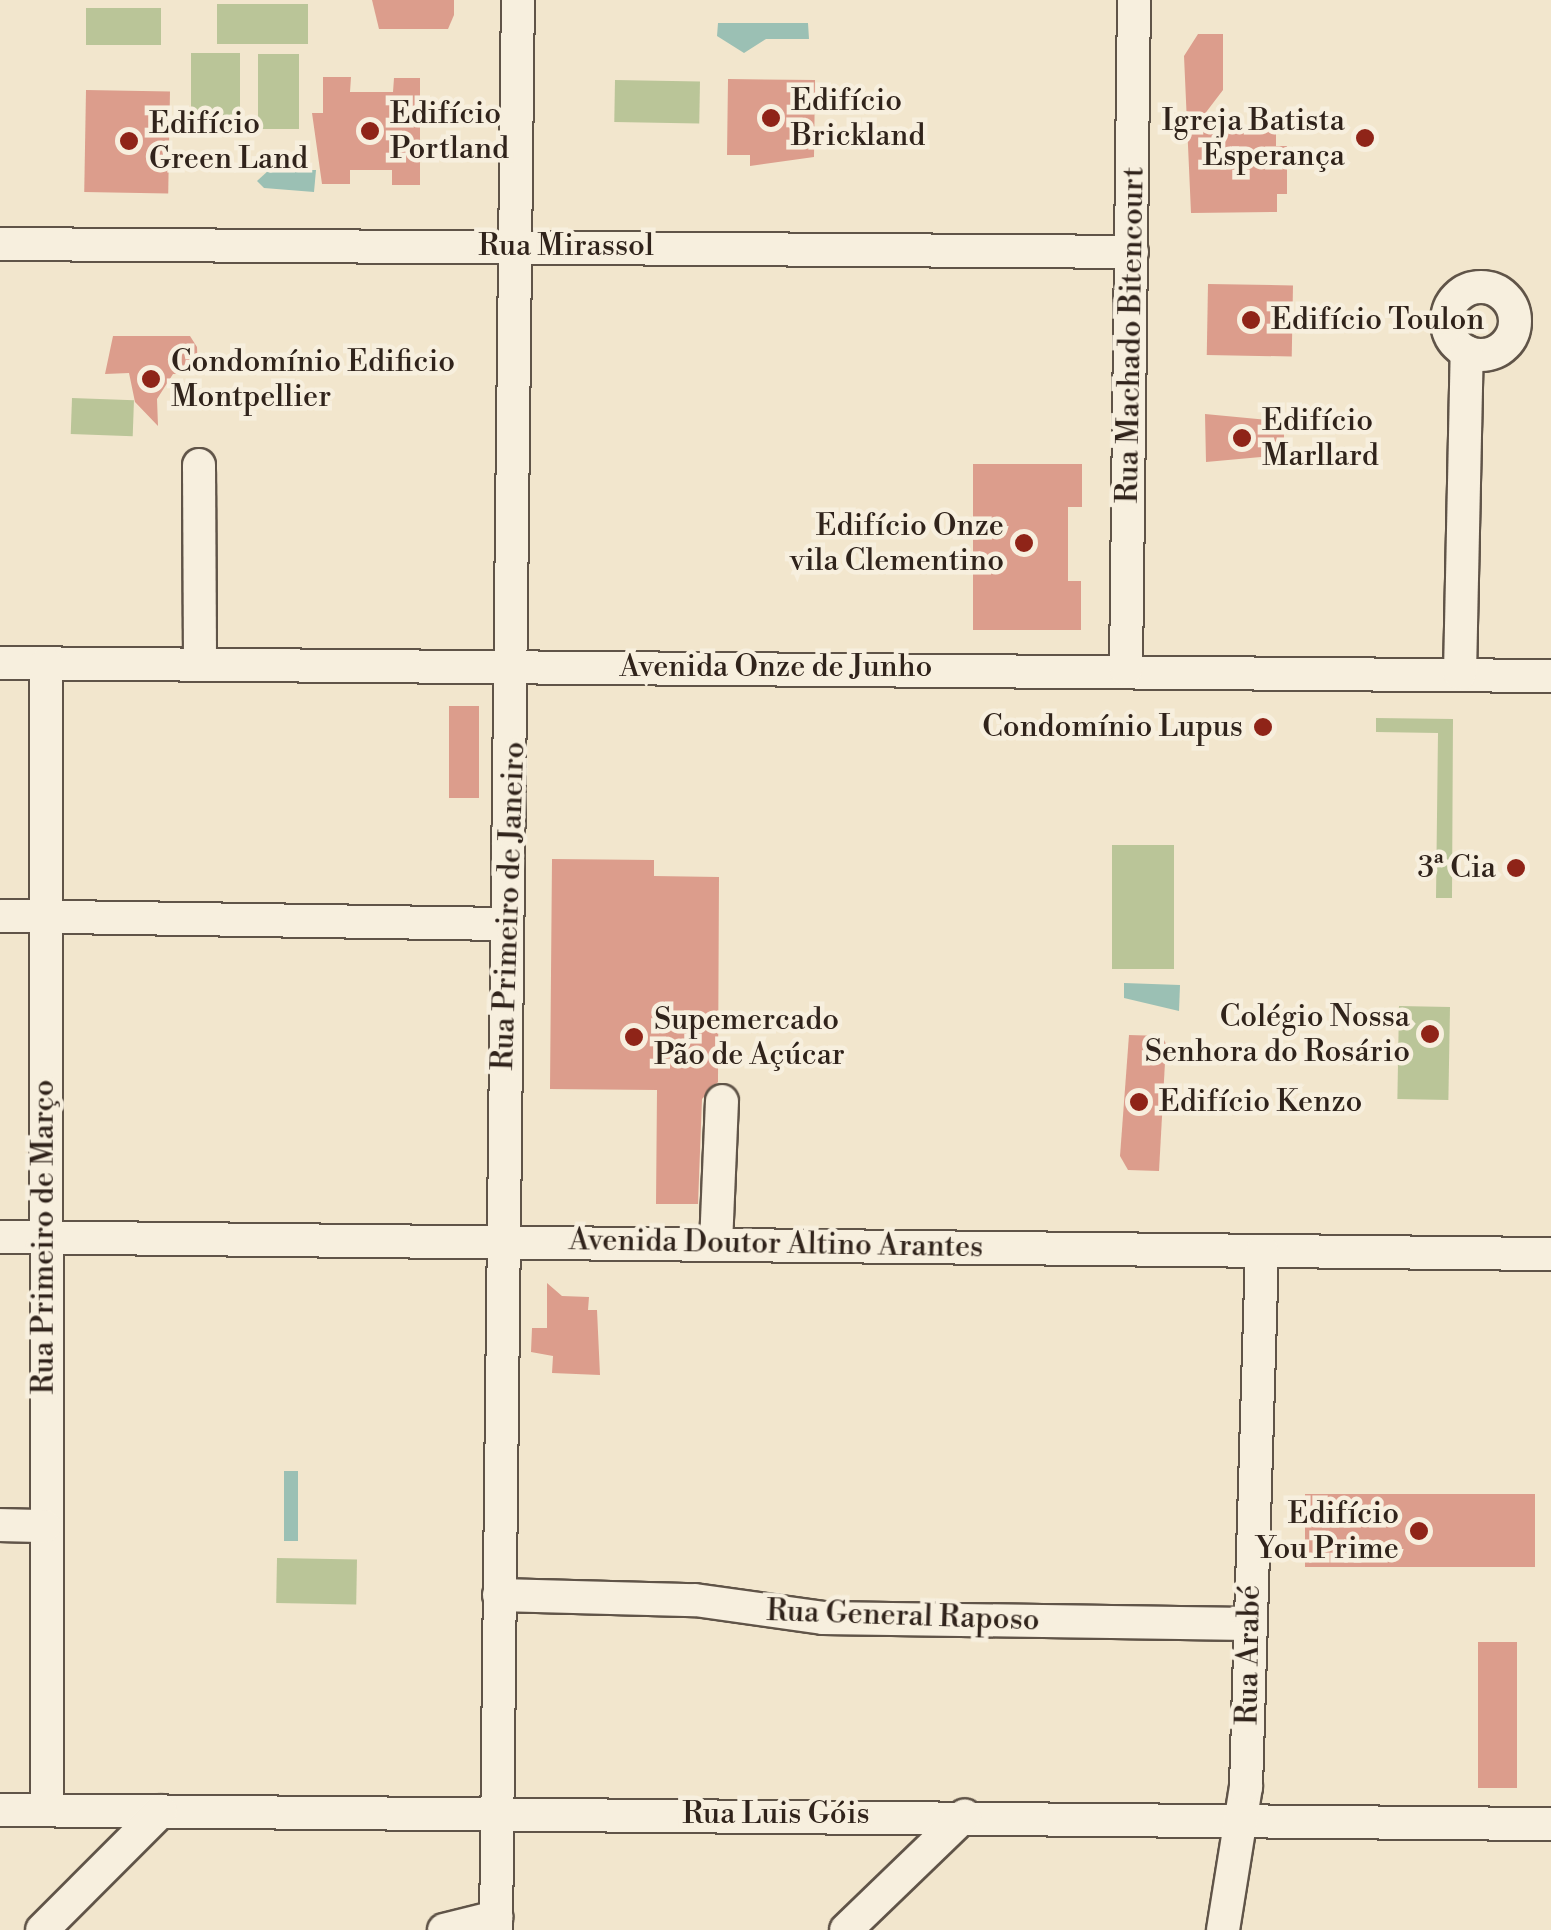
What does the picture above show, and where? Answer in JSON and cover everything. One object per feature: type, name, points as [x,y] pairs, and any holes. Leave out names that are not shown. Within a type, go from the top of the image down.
[{"type":"street","name":"Rua Primeiro de Janeiro","points":[[496,1924],[506,924],[515,666],[518,0]]},
{"type":"street","name":"Rua Machado Bitencourt","points":[[1126,670],[1134,0]]},
{"type":"street","name":"Rua Mirassol","points":[[0,244],[1132,252]]},
{"type":"street","points":[[1460,674],[1467,352]]},
{"type":"street","points":[[199,465],[200,664]]},
{"type":"street","name":"Avenida Onze de Junho","points":[[0,664],[1551,676]]},
{"type":"street","name":"Rua Primeiro de Março","points":[[46,664],[43,916],[47,1810]]},
{"type":"street","points":[[0,916],[506,924]]},
{"type":"street","points":[[716,1244],[722,1101]]},
{"type":"street","name":"Avenida Doutor Altino Arantes","points":[[0,1237],[1551,1254]]},
{"type":"street","name":"Rua Arabé","points":[[1224,1930],[1243,1819],[1262,1251]]},
{"type":"street","points":[[0,1525],[45,1526]]},
{"type":"street","name":"Rua General Raposo","points":[[498,1594],[695,1600],[823,1618],[1248,1624]]},
{"type":"street","name":"Rua Luis Góis","points":[[0,1810],[965,1815],[1551,1824]]},
{"type":"street","points":[[42,1930],[161,1811]]},
{"type":"street","points":[[846,1930],[965,1815]]},
{"type":"street","points":[[444,1930],[496,1924]]},
{"type":"green space","points":[[217,4],[308,4],[308,44],[217,44]]},
{"type":"green space","points":[[86,8],[161,8],[161,45],[86,45]]},
{"type":"green space","points":[[191,53],[240,53],[240,122],[191,122]]},
{"type":"green space","points":[[258,54],[299,54],[299,129],[258,129]]},
{"type":"green space","points":[[615,80],[700,81],[699,123],[614,122]]},
{"type":"green space","points":[[72,398],[134,400],[133,436],[71,434]]},
{"type":"green space","points":[[1376,718],[1453,719],[1452,898],[1436,898],[1438,733],[1376,732]]},
{"type":"green space","points":[[1112,845],[1174,845],[1174,969],[1112,969]]},
{"type":"green space","points":[[1399,1006],[1450,1007],[1448,1100],[1397,1099]]},
{"type":"green space","points":[[277,1558],[357,1559],[356,1604],[276,1603]]},
{"type":"water","points":[[718,23],[808,23],[809,39],[766,39],[744,53],[717,36]]},
{"type":"water","points":[[269,170],[316,170],[314,192],[264,188],[257,181]]},
{"type":"water","points":[[1124,983],[1180,985],[1179,1011],[1124,998]]},
{"type":"water","points":[[284,1471],[298,1471],[298,1541],[284,1541]]},
{"type":"building","points":[[372,0],[454,0],[454,15],[448,29],[379,29]]},
{"type":"building","points":[[1198,34],[1223,34],[1223,90],[1194,128],[1276,127],[1276,146],[1287,146],[1287,194],[1277,194],[1277,212],[1191,213],[1184,56]]},
{"type":"building","name":"Edifício Portland","points":[[323,77],[351,77],[350,92],[393,92],[394,78],[420,78],[420,185],[392,185],[392,170],[350,170],[350,184],[322,184],[312,113],[323,113]]},
{"type":"building","name":"Edifício Brickland","points":[[728,79],[815,80],[814,157],[750,166],[750,155],[727,155]]},
{"type":"building","name":"Edifício Green Land","points":[[86,90],[170,91],[168,193],[84,192]]},
{"type":"building","name":"Edifício Toulon","points":[[1208,284],[1293,285],[1292,356],[1207,355]]},
{"type":"building","name":"Condomínio Edificio Montpellier","points":[[113,336],[190,336],[197,347],[198,374],[173,374],[157,399],[158,426],[135,402],[129,373],[105,374]]},
{"type":"building","name":"Edifício Marllard","points":[[1205,414],[1268,420],[1272,432],[1284,432],[1284,455],[1206,462]]},
{"type":"building","name":"Edifício Onze vila Clementino","points":[[973,464],[1082,464],[1082,507],[1068,507],[1068,581],[1081,581],[1081,630],[973,630]]},
{"type":"building","points":[[449,706],[479,706],[479,798],[449,798]]},
{"type":"building","name":"Supemercado Pão de Açúcar","points":[[552,859],[654,860],[654,876],[719,877],[718,1082],[702,1099],[698,1204],[656,1204],[657,1090],[550,1089]]},
{"type":"building","name":"Edifício Kenzo","points":[[1129,1035],[1162,1036],[1166,1044],[1159,1171],[1128,1170],[1120,1156]]},
{"type":"building","points":[[547,1283],[562,1296],[589,1297],[588,1310],[597,1310],[600,1375],[552,1373],[553,1356],[531,1352],[532,1328],[547,1328]]},
{"type":"building","name":"Edifício You Prime","points":[[1305,1494],[1535,1494],[1535,1567],[1305,1567]]},
{"type":"building","points":[[1478,1642],[1517,1642],[1517,1788],[1478,1788]]},
{"type":"place","name":"Edifício Brickland","points":[[771,118]]},
{"type":"place","name":"Edifício Portland","points":[[370,131]]},
{"type":"place","name":"Igreja Batista Esperança","points":[[1365,138]]},
{"type":"place","name":"Edifício Green Land","points":[[129,141]]},
{"type":"place","name":"Edifício Toulon","points":[[1251,320]]},
{"type":"place","name":"Condomínio Edificio Montpellier","points":[[151,379]]},
{"type":"place","name":"Edifício Marllard","points":[[1242,438]]},
{"type":"place","name":"Edifício Onze vila Clementino","points":[[1024,543]]},
{"type":"place","name":"Condomínio Lupus","points":[[1263,727]]},
{"type":"place","name":"3ª Cia","points":[[1516,868]]},
{"type":"place","name":"Colégio Nossa Senhora do Rosário","points":[[1430,1034]]},
{"type":"place","name":"Supemercado Pão de Açúcar","points":[[634,1037]]},
{"type":"place","name":"Edifício Kenzo","points":[[1139,1102]]},
{"type":"place","name":"Edifício You Prime","points":[[1419,1531]]}]
